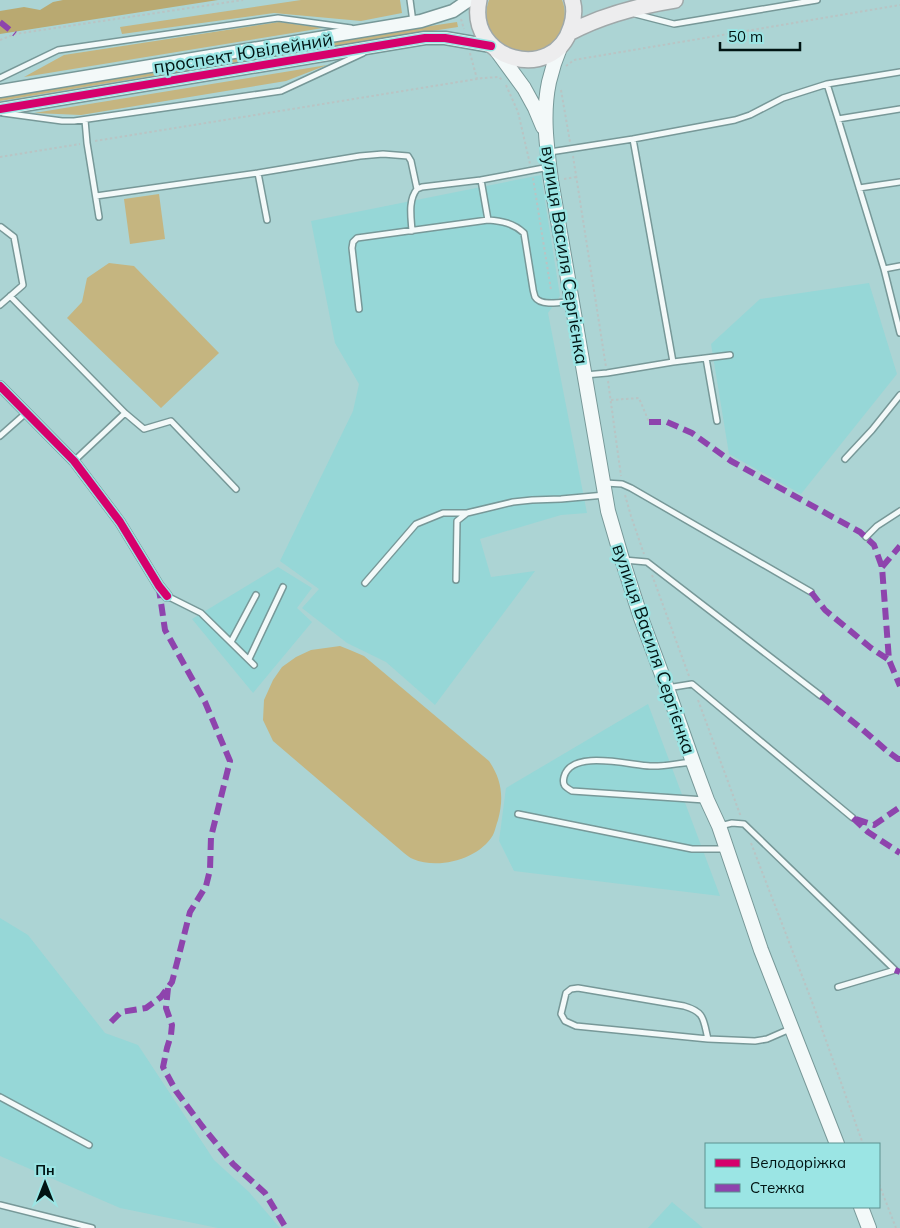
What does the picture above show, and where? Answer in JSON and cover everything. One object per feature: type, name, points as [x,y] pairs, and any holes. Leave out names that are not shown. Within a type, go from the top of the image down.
[{"type":"main road","points":[[479,0],[478,18],[482,33],[494,48],[509,57],[523,60],[537,59],[550,54],[565,39],[599,19],[624,11],[675,0]]},
{"type":"main road","points":[[565,39],[574,19],[572,0]]},
{"type":"main road","name":"вулиця Василя Сергієнка","points":[[565,39],[553,66],[549,84],[545,133],[549,167],[608,511],[644,627],[707,800],[719,826],[762,950],[837,1143]]},
{"type":"main road","name":"вулиця Василя Сергієнка","points":[[494,48],[524,88],[535,108],[545,133]]},
{"type":"main road","points":[[861,1208],[869,1228]]},
{"type":"street","name":"проспект Ювілейний","points":[[0,92],[421,21],[453,11],[468,0]]},
{"type":"street","name":"проспект Ювілейний","points":[[0,111],[424,38],[445,38],[494,48]]},
{"type":"street","points":[[0,386],[74,461],[120,522],[167,596]]},
{"type":"lane","points":[[410,0],[413,22]]},
{"type":"lane","points":[[624,11],[674,24],[817,0]]},
{"type":"lane","points":[[0,78],[58,50],[278,18],[369,30]]},
{"type":"lane","points":[[0,111],[62,121],[85,120],[281,91],[381,45]]},
{"type":"lane","points":[[548,153],[735,120],[750,115],[783,98],[827,84],[900,72]]},
{"type":"lane","points":[[827,84],[884,269],[900,333]]},
{"type":"lane","points":[[838,119],[900,109]]},
{"type":"lane","points":[[85,120],[99,217]]},
{"type":"lane","points":[[633,139],[673,362]]},
{"type":"lane","points":[[96,196],[382,154],[408,156],[411,161],[417,189]]},
{"type":"lane","points":[[412,231],[410,212],[413,196],[417,189],[481,180],[549,167]]},
{"type":"lane","points":[[258,172],[267,220]]},
{"type":"lane","points":[[481,180],[488,220]]},
{"type":"lane","points":[[859,188],[900,182]]},
{"type":"lane","points":[[359,309],[352,248],[356,238],[488,220],[512,224],[524,233],[533,289],[535,297],[539,301],[556,303],[572,301]]},
{"type":"lane","points":[[0,305],[23,285],[14,237],[1,227]]},
{"type":"lane","points":[[884,269],[900,266]]},
{"type":"lane","points":[[10,296],[125,413],[144,428],[171,421],[236,489]]},
{"type":"lane","points":[[584,375],[730,355]]},
{"type":"lane","points":[[706,358],[717,421]]},
{"type":"lane","points":[[845,460],[900,395]]},
{"type":"lane","points":[[0,436],[27,413]]},
{"type":"lane","points":[[74,461],[125,413]]},
{"type":"lane","points":[[365,583],[416,524],[444,513],[467,513],[513,502],[562,499],[622,484],[811,592]]},
{"type":"lane","points":[[866,536],[877,526],[900,511]]},
{"type":"lane","points":[[456,580],[457,521],[467,513]]},
{"type":"lane","points":[[622,560],[647,562],[821,696]]},
{"type":"lane","points":[[249,660],[283,586]]},
{"type":"lane","points":[[231,642],[256,595]]},
{"type":"lane","points":[[167,596],[201,613],[254,665]]},
{"type":"lane","points":[[667,688],[692,684],[853,818]]},
{"type":"lane","points":[[693,762],[652,766],[599,760],[577,763],[568,768],[562,782],[564,787],[572,792],[707,800]]},
{"type":"lane","points":[[518,814],[692,849],[727,849]]},
{"type":"lane","points":[[719,826],[732,822],[744,824],[895,970],[838,987]]},
{"type":"lane","points":[[708,1039],[703,1016],[694,1009],[626,996],[578,988],[572,989],[566,993],[560,1014],[565,1022],[576,1026],[708,1039],[755,1041],[766,1039],[792,1028]]},
{"type":"lane","points":[[0,1097],[89,1145]]},
{"type":"lane","points":[[0,1205],[92,1228]]},
{"type":"path","points":[[0,40],[15,34],[243,0]]},
{"type":"path","points":[[561,70],[574,60],[900,6]]},
{"type":"path","points":[[0,157],[477,79],[499,77],[506,84],[518,112],[531,170],[551,290]]},
{"type":"path","points":[[560,84],[572,148],[607,373],[622,484],[631,516],[744,824],[814,1007],[863,1143]]},
{"type":"path","points":[[611,400],[639,398],[649,422]]},
{"type":"path","points":[[880,1187],[896,1228]]},
{"type":"shaded area","points":[[63,0],[218,0],[0,34],[0,11],[24,7],[40,10],[53,2]]},
{"type":"shaded area","points":[[301,0],[400,0],[402,13],[361,21],[274,13],[122,34],[120,27]]},
{"type":"shaded area","points":[[489,0],[562,0],[565,17],[563,27],[557,39],[546,48],[527,54],[516,52],[499,43],[490,31],[486,16]]},
{"type":"shaded area","points":[[279,22],[323,28],[24,77],[64,55]]},
{"type":"shaded area","points":[[457,22],[458,27],[0,101],[0,96]]},
{"type":"shaded area","points":[[327,65],[286,81],[81,115],[34,113]]},
{"type":"shaded area","points":[[541,175],[560,296],[548,313],[587,513],[561,515],[480,539],[491,577],[535,571],[435,705],[386,662],[347,643],[302,608],[319,589],[280,561],[353,411],[359,384],[335,343],[311,221]]},
{"type":"shaded area","points":[[159,194],[165,239],[130,244],[124,199]]},
{"type":"shaded area","points":[[109,263],[134,266],[219,353],[161,408],[67,318],[82,302],[87,278]]},
{"type":"shaded area","points":[[869,283],[897,374],[801,494],[729,454],[711,344],[760,299]]},
{"type":"shaded area","points":[[278,567],[312,588],[297,608],[312,622],[253,693],[192,619]]},
{"type":"shaded area","points":[[340,646],[364,656],[489,761],[497,775],[501,789],[501,804],[493,835],[478,850],[468,856],[446,863],[423,862],[412,859],[273,741],[263,720],[264,700],[273,680],[282,667],[296,657],[311,650]]},
{"type":"shaded area","points":[[648,704],[720,896],[514,871],[499,841],[506,788]]},
{"type":"shaded area","points":[[0,918],[28,935],[105,1033],[138,1045],[214,1160],[249,1192],[280,1228],[218,1228],[120,1208],[0,1156]]},
{"type":"shaded area","points":[[672,1202],[703,1228],[648,1228]]},
{"type":"marked path","points":[[0,22],[15,34]]},
{"type":"marked path","points":[[649,422],[667,422],[692,433],[731,461],[860,532],[874,545],[882,567],[889,660],[900,686]]},
{"type":"marked path","points":[[882,567],[900,546]]},
{"type":"marked path","points":[[111,1022],[121,1012],[146,1008],[161,997],[172,982],[190,912],[206,886],[210,870],[211,837],[230,761],[205,702],[165,630],[159,589]]},
{"type":"marked path","points":[[811,592],[825,610],[871,648],[889,660]]},
{"type":"marked path","points":[[821,696],[886,750],[900,759]]},
{"type":"marked path","points":[[856,819],[874,825],[900,807]]},
{"type":"marked path","points":[[853,818],[868,832],[900,853]]},
{"type":"marked path","points":[[895,970],[900,972]]},
{"type":"marked path","points":[[168,988],[166,1008],[172,1025],[163,1067],[176,1091],[202,1126],[233,1164],[265,1193],[286,1228]]},
{"type":"cycle path","points":[[0,109],[425,38],[445,38],[491,46]]},
{"type":"cycle path","points":[[0,386],[74,461],[120,522],[167,596]]}]
